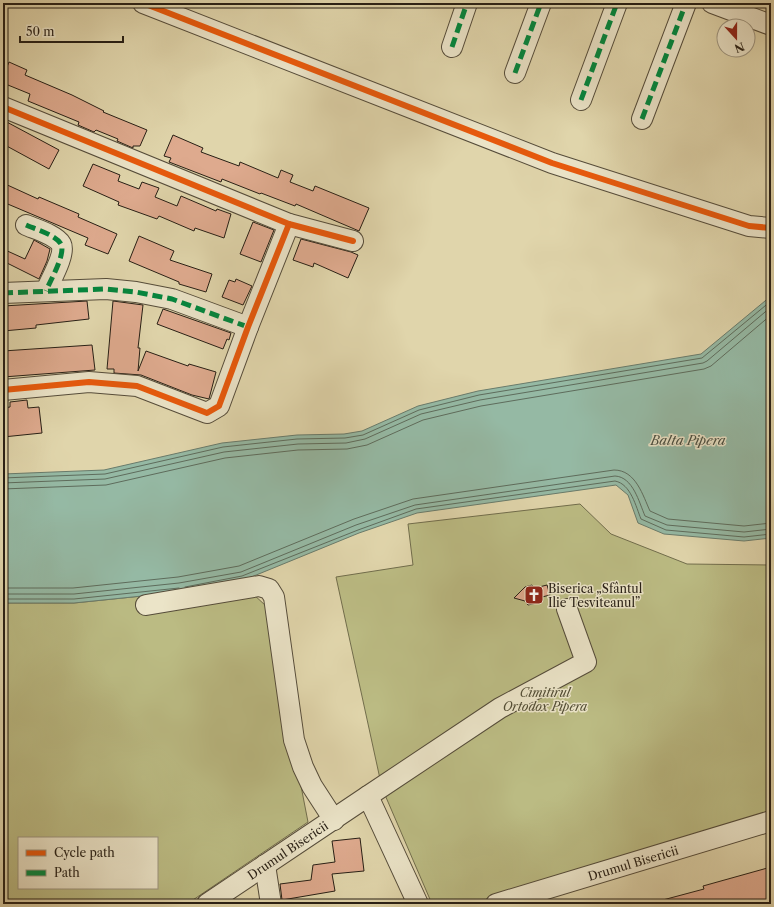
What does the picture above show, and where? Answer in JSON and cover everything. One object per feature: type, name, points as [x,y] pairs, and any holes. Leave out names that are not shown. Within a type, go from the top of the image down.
[{"type":"street","points":[[143,3],[552,163],[749,226],[771,228]]},
{"type":"street","points":[[452,47],[467,3]]},
{"type":"street","points":[[515,73],[541,3]]},
{"type":"street","points":[[581,100],[617,3]]},
{"type":"street","points":[[712,3],[771,25]]},
{"type":"street","points":[[642,119],[679,5]]},
{"type":"street","points":[[3,107],[289,224],[353,241]]},
{"type":"street","points":[[3,390],[89,382],[137,386],[207,413],[219,406],[248,327],[289,224]]},
{"type":"street","points":[[26,225],[53,237],[61,244],[62,253],[46,291]]},
{"type":"street","points":[[3,293],[106,289],[136,292],[172,299],[248,327]]},
{"type":"street","points":[[146,605],[259,586],[269,589],[274,597],[294,740],[303,767],[312,786],[334,820]]},
{"type":"street","name":"Drumul Bisericii","points":[[207,904],[500,708],[586,662],[567,609]]},
{"type":"street","points":[[375,792],[418,904]]},
{"type":"street","name":"Drumul Bisericii","points":[[496,904],[771,821]]},
{"type":"street","points":[[265,865],[271,904]]},
{"type":"green space","name":"Cimitirul Ortodox Pipera","points":[[580,504],[611,534],[687,564],[771,565],[771,816],[476,904],[432,904],[382,788],[336,577],[413,565],[408,524]]},
{"type":"green space","points":[[181,592],[252,593],[266,606],[308,822],[187,904],[3,904],[3,603],[74,603]]},
{"type":"water","name":"Balta Pipera","points":[[771,296],[771,538],[744,541],[664,534],[638,523],[628,495],[616,485],[417,513],[359,533],[244,580],[181,592],[74,603],[3,603],[3,474],[104,470],[222,443],[297,435],[344,434],[362,431],[418,406],[478,391],[701,354]]},
{"type":"building","points":[[9,62],[27,70],[25,75],[72,95],[104,111],[103,112],[147,130],[140,146],[133,146],[133,148],[117,141],[118,139],[96,130],[94,132],[78,125],[79,122],[28,101],[30,94],[3,83],[3,77]]},
{"type":"building","points":[[3,120],[59,150],[49,169],[3,144]]},
{"type":"building","points":[[173,135],[203,148],[201,152],[239,166],[240,162],[278,178],[281,170],[293,175],[290,182],[313,191],[315,186],[369,208],[359,231],[296,204],[295,206],[222,179],[221,182],[169,162],[171,158],[164,156]]},
{"type":"building","points":[[93,164],[120,175],[118,181],[139,189],[142,182],[159,188],[155,197],[177,206],[181,196],[216,211],[217,209],[231,214],[224,238],[195,228],[194,231],[159,216],[157,219],[118,205],[119,202],[83,186]]},
{"type":"building","points":[[3,183],[38,199],[39,197],[79,214],[78,217],[117,234],[108,254],[85,245],[88,238],[3,202]]},
{"type":"building","points":[[253,222],[274,230],[261,262],[240,254]]},
{"type":"building","points":[[139,236],[174,251],[170,260],[212,274],[206,292],[179,284],[179,282],[129,261]]},
{"type":"building","points":[[301,239],[358,255],[348,278],[314,263],[313,267],[293,260]]},
{"type":"building","points":[[34,240],[50,249],[47,261],[39,279],[3,261],[3,249],[25,259]]},
{"type":"building","points":[[236,279],[252,286],[243,305],[222,297],[229,280],[235,282]]},
{"type":"building","points":[[87,301],[89,319],[36,325],[36,328],[3,331],[3,306]]},
{"type":"building","points":[[113,301],[143,305],[138,348],[140,348],[138,371],[146,351],[188,366],[189,364],[216,372],[209,399],[192,395],[141,375],[114,373],[114,369],[107,369]]},
{"type":"building","points":[[163,309],[231,333],[229,340],[227,339],[223,349],[157,324]]},
{"type":"building","points":[[92,345],[95,370],[3,377],[3,351]]},
{"type":"building","points":[[27,400],[28,408],[39,407],[42,433],[3,437],[3,408],[10,407],[10,402]]},
{"type":"building","name":"Biserica „Sfântul Ilie Tesviteanul”","points":[[532,585],[535,588],[547,585],[550,595],[538,598],[537,603],[528,605],[525,601],[514,598],[525,587]]},
{"type":"building","points":[[360,838],[364,871],[332,874],[335,891],[282,900],[280,884],[311,880],[313,865],[335,862],[332,841]]},
{"type":"building","points":[[771,867],[771,904],[660,904],[659,901],[704,889],[703,886]]},
{"type":"marked path","points":[[452,47],[467,3]]},
{"type":"marked path","points":[[515,73],[541,3]]},
{"type":"marked path","points":[[581,100],[617,3]]},
{"type":"marked path","points":[[642,119],[686,3]]},
{"type":"marked path","points":[[26,225],[50,235],[61,244],[62,248],[60,261],[46,291]]},
{"type":"marked path","points":[[3,293],[106,289],[136,292],[172,299],[248,327]]},
{"type":"cycle path","points":[[143,3],[552,163],[749,226],[771,228]]},
{"type":"cycle path","points":[[3,107],[289,224],[353,241]]},
{"type":"cycle path","points":[[3,390],[89,382],[137,386],[207,413],[219,406],[248,327],[289,224]]},
{"type":"place","name":"Biserica „Sfântul Ilie Tesviteanul”","points":[[534,595]]}]
